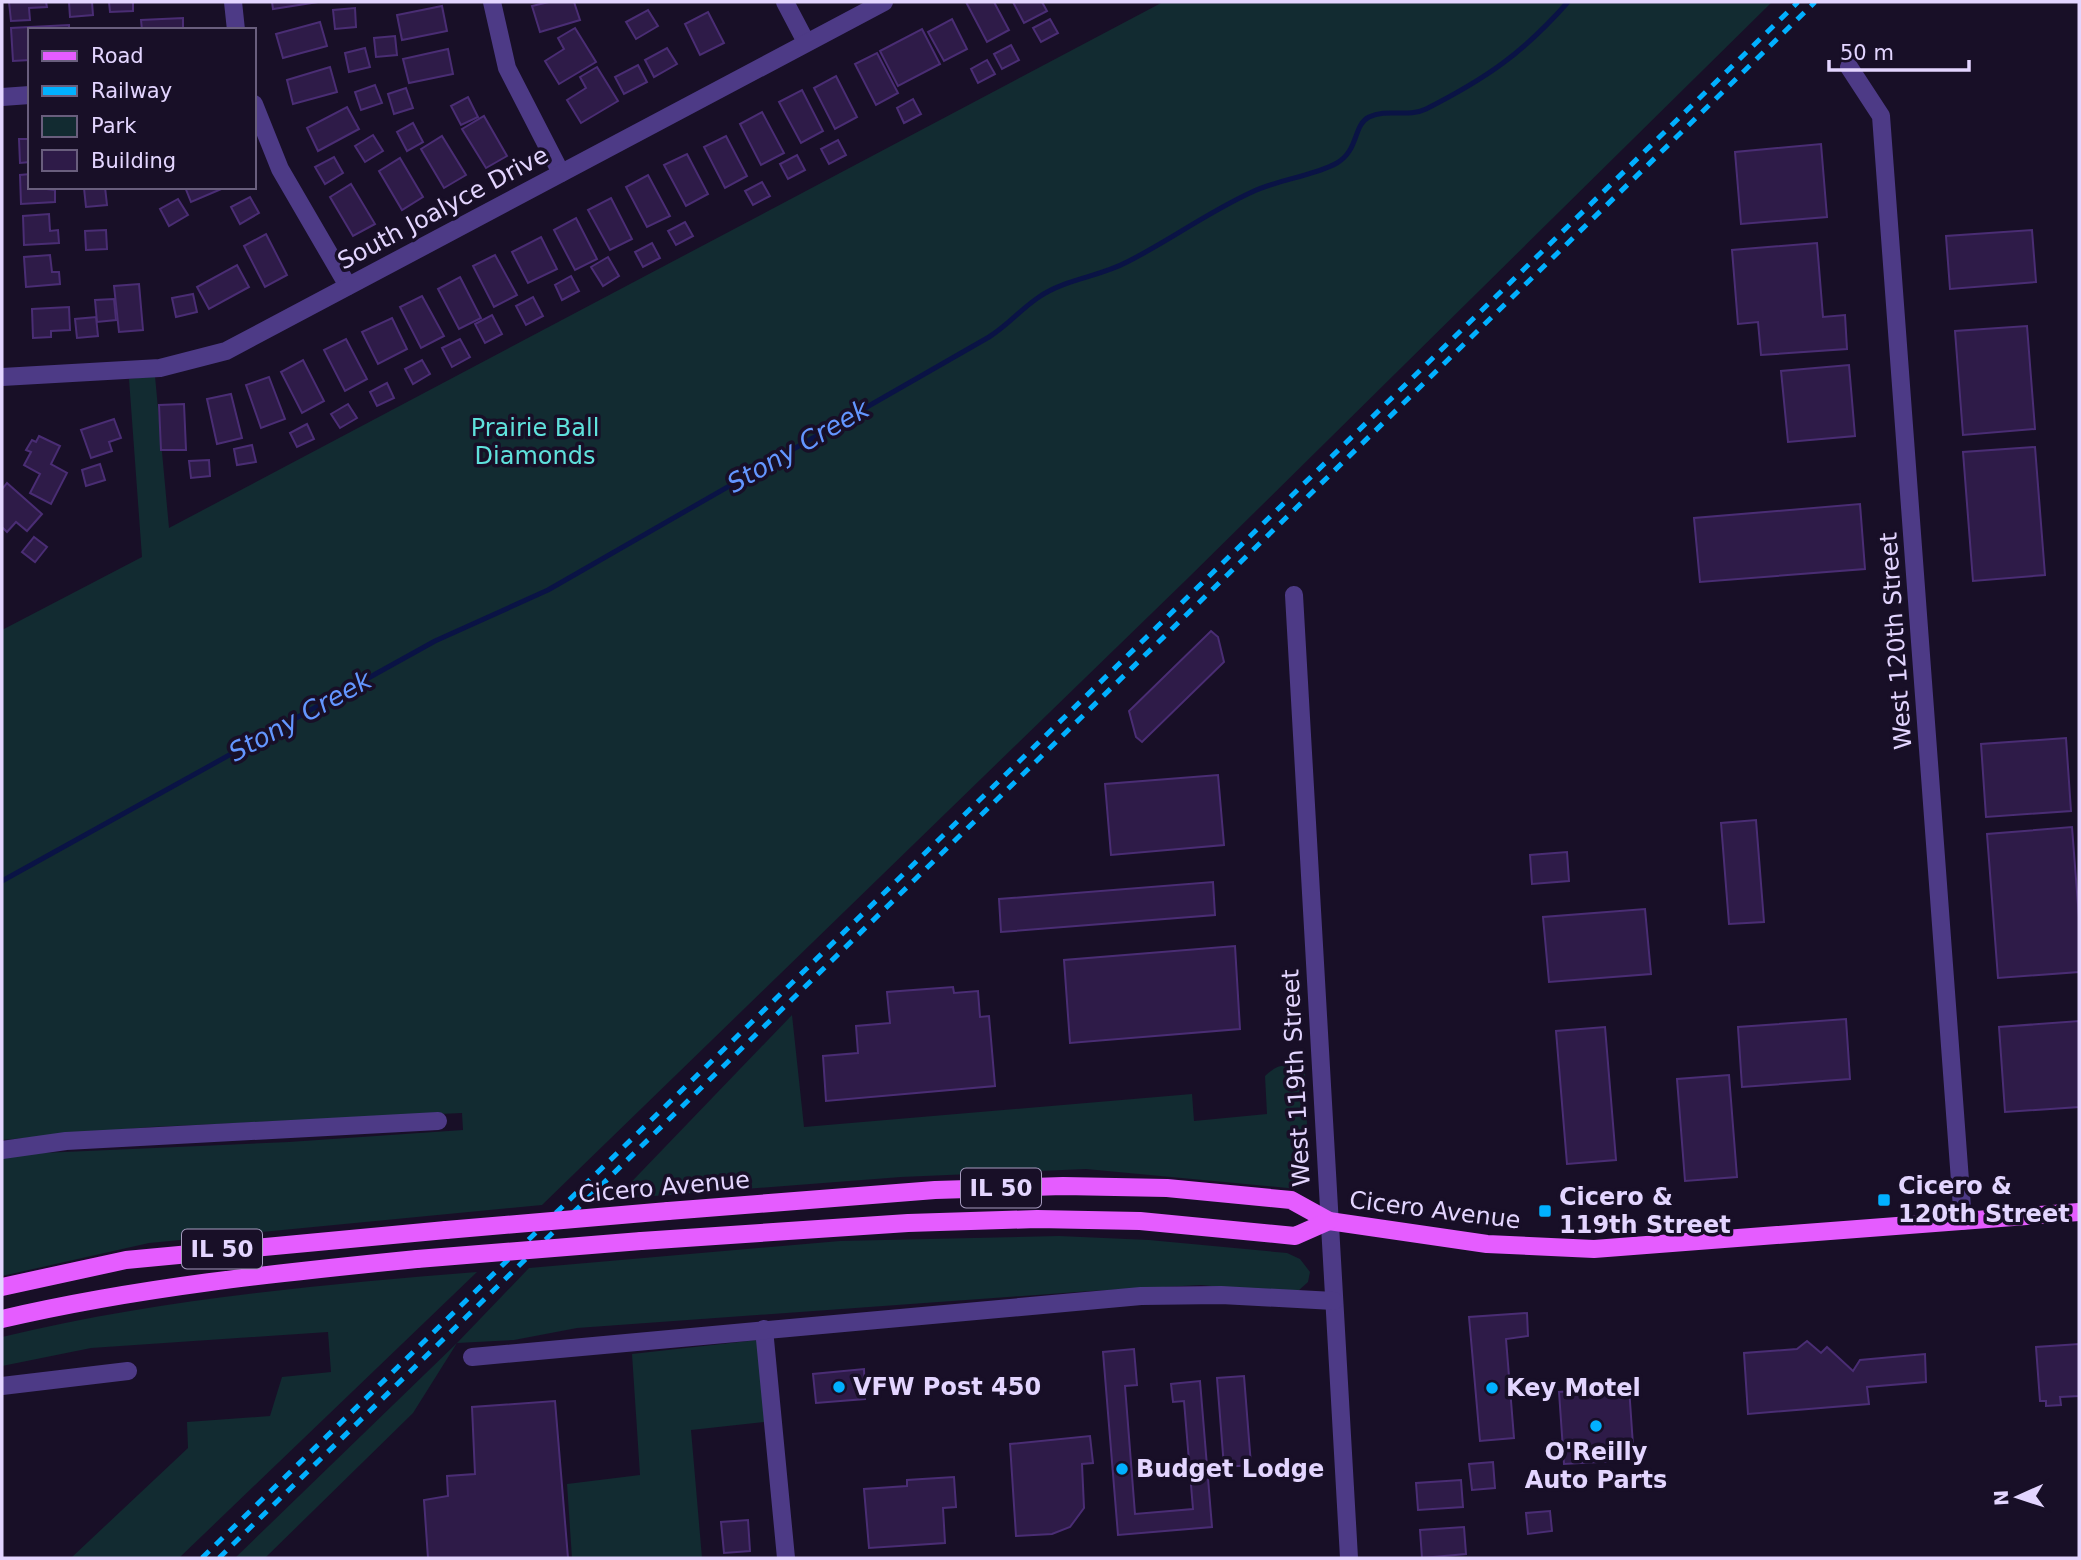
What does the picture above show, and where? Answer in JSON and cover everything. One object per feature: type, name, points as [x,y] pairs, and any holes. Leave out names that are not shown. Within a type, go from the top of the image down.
[{"type":"main road","name":"Cicero Avenue","points":[[2,1287],[126,1260],[446,1230],[935,1190],[1076,1186],[1167,1188],[1291,1200],[1329,1222],[1487,1244],[1594,1249],[2079,1212]]},
{"type":"main road","name":"Cicero Avenue","points":[[2,1319],[135,1291],[247,1276],[641,1241],[908,1223],[1037,1219],[1140,1221],[1295,1236],[1329,1222]]},
{"type":"street","points":[[233,2],[236,28]]},
{"type":"street","points":[[492,2],[507,68],[561,173]]},
{"type":"street","points":[[785,2],[806,43]]},
{"type":"street","name":"South Joalyce Drive","points":[[2,377],[160,368],[226,351],[884,2]]},
{"type":"street","name":"West 120th Street","points":[[1849,67],[1881,116],[1963,1221]]},
{"type":"street","points":[[2,97],[28,95]]},
{"type":"street","points":[[256,109],[280,169],[348,286]]},
{"type":"street","name":"West 119th Street","points":[[1293,595],[1348,1558]]},
{"type":"street","points":[[2,1150],[66,1141],[438,1121]]},
{"type":"street","points":[[472,1357],[1141,1296],[1221,1295],[1334,1301]]},
{"type":"street","points":[[764,1329],[786,1558]]},
{"type":"street","points":[[2,1386],[128,1371]]},
{"type":"green space","name":"Prairie Ball Diamonds","points":[[1163,2],[1772,2],[1187,579],[542,1205],[149,1243],[2,1276],[2,1157],[463,1130],[462,1113],[151,1127],[2,1140],[2,630],[142,557],[129,379],[155,376],[169,528]]},
{"type":"green space","points":[[792,1015],[804,1127],[1192,1094],[1194,1121],[1267,1114],[1265,1076],[1279,1066],[1289,1065],[1305,1072],[1309,1178],[1298,1189],[1086,1169],[901,1177],[615,1199]]},
{"type":"green space","points":[[1059,1236],[1149,1240],[1287,1253],[1300,1259],[1310,1272],[1308,1282],[1298,1291],[1281,1293],[1201,1285],[1091,1291],[577,1328],[514,1340],[457,1343],[529,1268],[840,1241]]},
{"type":"green space","points":[[477,1272],[179,1558],[71,1558],[188,1448],[187,1422],[270,1416],[282,1377],[331,1372],[328,1332],[91,1348],[2,1366],[2,1337],[179,1303],[298,1288]]},
{"type":"green space","points":[[757,1340],[765,1422],[691,1430],[702,1558],[572,1558],[567,1484],[640,1475],[632,1354]]},
{"type":"green space","points":[[457,1343],[413,1413],[265,1558],[235,1558]]},
{"type":"building","points":[[9,2],[46,2],[47,7],[29,8],[30,20],[11,21]]},
{"type":"building","points":[[69,2],[92,2],[93,15],[70,17]]},
{"type":"building","points":[[109,2],[133,2],[133,11],[110,12]]},
{"type":"building","points":[[272,2],[318,2],[273,9]]},
{"type":"building","points":[[549,2],[574,2],[580,20],[540,32],[532,6]]},
{"type":"building","points":[[966,2],[994,2],[1009,30],[987,42]]},
{"type":"building","points":[[1013,2],[1042,2],[1047,11],[1024,23]]},
{"type":"building","points":[[442,6],[447,31],[402,40],[397,15]]},
{"type":"building","points":[[355,8],[356,27],[335,29],[333,10]]},
{"type":"building","points":[[648,10],[658,26],[636,39],[626,22]]},
{"type":"building","points":[[708,12],[724,43],[700,55],[685,24]]},
{"type":"building","points":[[183,18],[183,28],[142,28],[141,20]]},
{"type":"building","points":[[952,19],[967,49],[944,61],[928,32]]},
{"type":"building","points":[[1050,19],[1058,33],[1041,42],[1033,28]]},
{"type":"building","points":[[320,22],[327,46],[283,58],[276,34]]},
{"type":"building","points":[[69,25],[69,28],[28,28],[28,60],[13,61],[11,28]]},
{"type":"building","points":[[575,28],[596,62],[559,84],[545,61],[564,49],[558,38]]},
{"type":"building","points":[[922,29],[940,64],[898,86],[880,51]]},
{"type":"building","points":[[395,36],[397,55],[376,57],[374,38]]},
{"type":"building","points":[[1011,45],[1019,60],[1002,69],[994,54]]},
{"type":"building","points":[[365,48],[370,67],[349,72],[345,53]]},
{"type":"building","points":[[667,48],[677,64],[654,77],[645,60]]},
{"type":"building","points":[[448,49],[453,74],[409,83],[403,59]]},
{"type":"building","points":[[877,53],[898,93],[876,105],[855,64]]},
{"type":"building","points":[[987,60],[995,74],[978,83],[971,69]]},
{"type":"building","points":[[638,65],[647,82],[624,94],[615,77]]},
{"type":"building","points":[[330,67],[337,92],[293,104],[287,80]]},
{"type":"building","points":[[597,67],[618,101],[581,123],[567,100],[586,88],[580,77]]},
{"type":"building","points":[[836,76],[857,117],[835,129],[814,88]]},
{"type":"building","points":[[375,85],[382,103],[361,110],[355,92]]},
{"type":"building","points":[[406,88],[413,108],[394,114],[388,94]]},
{"type":"building","points":[[802,90],[823,131],[801,143],[779,102]]},
{"type":"building","points":[[468,97],[478,117],[461,125],[451,106]]},
{"type":"building","points":[[913,99],[921,114],[904,123],[897,108]]},
{"type":"building","points":[[347,107],[359,129],[318,151],[307,128]]},
{"type":"building","points":[[762,112],[784,153],[761,165],[740,124]]},
{"type":"building","points":[[484,116],[507,156],[486,168],[462,129]]},
{"type":"building","points":[[413,123],[423,142],[407,151],[397,132]]},
{"type":"building","points":[[373,135],[383,151],[365,162],[355,146]]},
{"type":"building","points":[[442,136],[466,175],[444,188],[421,149]]},
{"type":"building","points":[[726,136],[747,176],[725,188],[704,147]]},
{"type":"building","points":[[19,139],[28,139],[28,162],[20,163]]},
{"type":"building","points":[[838,140],[846,155],[829,164],[821,149]]},
{"type":"building","points":[[1821,144],[1827,217],[1741,224],[1735,152]]},
{"type":"building","points":[[687,154],[708,194],[686,206],[664,165]]},
{"type":"building","points":[[797,155],[805,170],[788,179],[780,164]]},
{"type":"building","points":[[334,157],[343,173],[325,184],[315,167]]},
{"type":"building","points":[[400,158],[423,197],[402,210],[379,171]]},
{"type":"building","points":[[28,174],[28,189],[55,190],[55,202],[21,204],[20,175]]},
{"type":"building","points":[[648,175],[670,216],[647,227],[626,187]]},
{"type":"building","points":[[762,182],[770,196],[753,205],[745,191]]},
{"type":"building","points":[[351,184],[375,224],[353,236],[330,197]]},
{"type":"building","points":[[84,189],[105,189],[107,205],[86,207]]},
{"type":"building","points":[[186,189],[221,189],[191,202]]},
{"type":"building","points":[[250,197],[259,213],[240,224],[231,207]]},
{"type":"building","points":[[611,198],[632,239],[610,250],[588,210]]},
{"type":"building","points":[[178,199],[188,215],[169,226],[160,209]]},
{"type":"building","points":[[49,214],[50,231],[58,230],[59,243],[24,245],[23,216]]},
{"type":"building","points":[[576,218],[597,259],[575,270],[554,230]]},
{"type":"building","points":[[685,222],[693,236],[676,245],[668,231]]},
{"type":"building","points":[[106,230],[107,249],[86,250],[85,231]]},
{"type":"building","points":[[2032,230],[2036,282],[1950,289],[1946,236]]},
{"type":"building","points":[[266,234],[287,275],[265,287],[244,246]]},
{"type":"building","points":[[541,237],[557,269],[528,283],[512,252]]},
{"type":"building","points":[[652,243],[660,258],[643,267],[635,252]]},
{"type":"building","points":[[1817,243],[1823,317],[1845,315],[1847,349],[1761,355],[1758,322],[1738,324],[1732,250]]},
{"type":"building","points":[[50,255],[52,272],[59,272],[60,284],[26,287],[24,257]]},
{"type":"building","points":[[495,255],[517,295],[494,307],[473,266]]},
{"type":"building","points":[[608,257],[619,276],[603,286],[591,267]]},
{"type":"building","points":[[237,265],[249,287],[209,309],[197,287]]},
{"type":"building","points":[[571,276],[579,291],[562,300],[555,285]]},
{"type":"building","points":[[460,277],[481,318],[459,329],[438,289]]},
{"type":"building","points":[[139,284],[143,330],[119,332],[114,286]]},
{"type":"building","points":[[193,294],[197,312],[176,317],[172,298]]},
{"type":"building","points":[[422,296],[444,336],[421,348],[400,307]]},
{"type":"building","points":[[533,297],[543,316],[526,325],[516,306]]},
{"type":"building","points":[[114,299],[116,320],[97,322],[95,300]]},
{"type":"building","points":[[69,307],[70,330],[51,331],[51,337],[33,338],[32,309]]},
{"type":"building","points":[[492,315],[502,334],[485,343],[475,324]]},
{"type":"building","points":[[96,317],[98,336],[77,338],[75,319]]},
{"type":"building","points":[[392,318],[407,349],[378,364],[362,332]]},
{"type":"building","points":[[2027,326],[2035,429],[1963,435],[1955,331]]},
{"type":"building","points":[[346,339],[367,379],[345,391],[324,350]]},
{"type":"building","points":[[460,339],[470,357],[452,367],[442,348]]},
{"type":"building","points":[[303,360],[324,401],[302,413],[281,372]]},
{"type":"building","points":[[422,360],[430,374],[413,384],[405,369]]},
{"type":"building","points":[[1849,365],[1855,436],[1788,442],[1781,371]]},
{"type":"building","points":[[269,377],[285,419],[261,428],[246,385]]},
{"type":"building","points":[[387,383],[394,398],[377,406],[370,392]]},
{"type":"building","points":[[231,394],[242,438],[217,444],[207,399]]},
{"type":"building","points":[[184,404],[186,450],[161,450],[159,405]]},
{"type":"building","points":[[348,404],[357,418],[340,428],[331,414]]},
{"type":"building","points":[[114,419],[121,438],[109,442],[112,451],[91,458],[81,430]]},
{"type":"building","points":[[307,424],[314,439],[297,447],[290,433]]},
{"type":"building","points":[[39,436],[60,446],[51,464],[67,473],[51,504],[30,493],[40,474],[24,465],[31,452],[26,450],[32,440],[36,442]]},
{"type":"building","points":[[252,445],[256,462],[237,465],[234,449]]},
{"type":"building","points":[[2035,447],[2045,575],[1973,581],[1963,452]]},
{"type":"building","points":[[209,460],[210,476],[191,478],[189,461]]},
{"type":"building","points":[[100,464],[105,480],[86,486],[82,470]]},
{"type":"building","points":[[7,483],[42,514],[27,531],[16,522],[7,532],[2,527],[2,489]]},
{"type":"building","points":[[1860,504],[1865,569],[1700,582],[1694,518]]},
{"type":"building","points":[[34,537],[47,547],[35,562],[22,552]]},
{"type":"building","points":[[1211,631],[1218,637],[1224,662],[1142,742],[1136,737],[1129,711]]},
{"type":"building","points":[[2066,738],[2071,811],[1986,817],[1981,744]]},
{"type":"building","points":[[1218,775],[1224,845],[1111,855],[1105,784]]},
{"type":"building","points":[[1756,820],[1764,922],[1729,924],[1721,823]]},
{"type":"building","points":[[2072,827],[2079,918],[2079,972],[1998,978],[1987,834]]},
{"type":"building","points":[[1567,852],[1569,881],[1532,884],[1530,855]]},
{"type":"building","points":[[1213,882],[1215,915],[1001,932],[999,899]]},
{"type":"building","points":[[1645,909],[1651,974],[1549,982],[1543,917]]},
{"type":"building","points":[[1235,946],[1240,1029],[1070,1043],[1064,960]]},
{"type":"building","points":[[953,987],[954,993],[978,991],[980,1017],[989,1016],[995,1086],[826,1101],[823,1056],[858,1053],[856,1026],[890,1023],[887,992]]},
{"type":"building","points":[[1846,1019],[1850,1079],[1742,1087],[1738,1027]]},
{"type":"building","points":[[2079,1021],[2079,1107],[2005,1112],[1999,1027]]},
{"type":"building","points":[[1605,1027],[1616,1160],[1567,1164],[1556,1031]]},
{"type":"building","points":[[1729,1075],[1737,1177],[1685,1181],[1677,1079]]},
{"type":"building","name":"Key Motel","points":[[1527,1313],[1528,1336],[1506,1339],[1514,1438],[1480,1441],[1469,1317]]},
{"type":"building","points":[[1807,1341],[1821,1353],[1827,1347],[1853,1371],[1860,1360],[1925,1354],[1926,1382],[1867,1387],[1869,1404],[1748,1414],[1744,1353],[1797,1349]]},
{"type":"building","points":[[2079,1344],[2079,1396],[2060,1397],[2061,1405],[2046,1406],[2046,1401],[2040,1401],[2036,1347]]},
{"type":"building","name":"Budget Lodge","points":[[1134,1349],[1137,1385],[1125,1386],[1135,1514],[1193,1509],[1184,1401],[1173,1402],[1171,1384],[1200,1381],[1212,1527],[1118,1535],[1103,1352]]},
{"type":"building","name":"VFW Post 450","points":[[864,1369],[865,1399],[816,1403],[813,1374]]},
{"type":"building","points":[[1244,1376],[1251,1465],[1224,1467],[1217,1378]]},
{"type":"building","name":"O'Reilly Auto Parts","points":[[1629,1387],[1634,1460],[1564,1464],[1559,1392]]},
{"type":"building","points":[[555,1401],[568,1558],[428,1558],[424,1500],[448,1496],[447,1476],[475,1474],[472,1407]]},
{"type":"building","points":[[1090,1436],[1093,1463],[1082,1464],[1084,1508],[1070,1527],[1052,1534],[1016,1536],[1010,1444]]},
{"type":"building","points":[[1493,1462],[1495,1488],[1472,1490],[1469,1464]]},
{"type":"building","points":[[954,1477],[956,1507],[943,1508],[945,1543],[869,1548],[864,1489],[907,1486],[907,1480]]},
{"type":"building","points":[[1461,1480],[1463,1507],[1418,1510],[1416,1483]]},
{"type":"building","points":[[1550,1511],[1552,1531],[1528,1534],[1526,1513]]},
{"type":"building","points":[[748,1520],[750,1551],[724,1553],[721,1522]]},
{"type":"building","points":[[1464,1527],[1466,1554],[1422,1558],[1420,1530]]},
{"type":"waterway","name":"Stony Creek","points":[[2,881],[435,641],[548,590],[989,337],[1049,291],[1127,262],[1252,192],[1337,163],[1349,151],[1360,126],[1369,117],[1383,113],[1419,112],[1468,86],[1519,50],[1568,2]]},
{"type":"railway","points":[[202,1558],[1798,2]]},
{"type":"railway","points":[[219,1558],[1815,2]]},
{"type":"place","name":"Cicero & 120th Street","points":[[1884,1200]]},
{"type":"place","name":"Cicero & 119th Street","points":[[1545,1211]]},
{"type":"place","name":"VFW Post 450","points":[[839,1387]]},
{"type":"place","name":"Key Motel","points":[[1492,1388]]},
{"type":"place","name":"O'Reilly Auto Parts","points":[[1596,1426]]},
{"type":"place","name":"Budget Lodge","points":[[1122,1469]]}]
